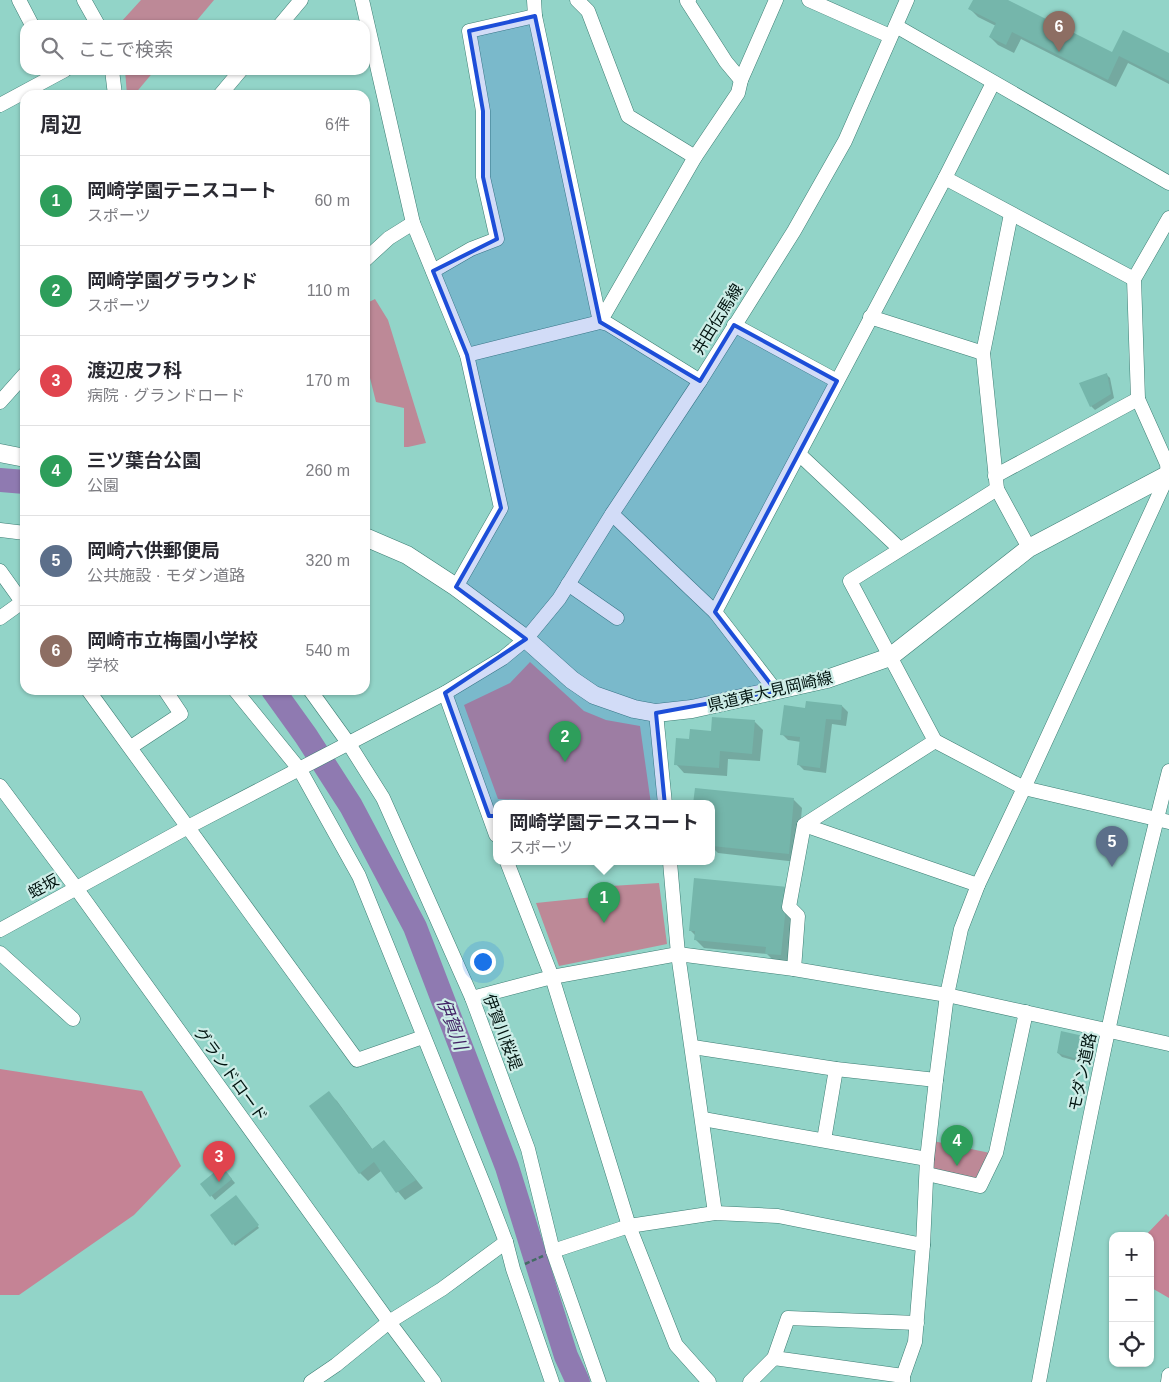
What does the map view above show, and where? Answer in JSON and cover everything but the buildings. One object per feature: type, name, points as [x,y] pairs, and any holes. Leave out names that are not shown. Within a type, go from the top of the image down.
[{"type":"main road","points":[[0,453],[20,457]]},
{"type":"main road","name":"県道東大見岡崎線","points":[[370,538],[407,555],[456,587],[526,639],[572,680],[594,695],[634,710],[656,713],[692,709],[827,679],[890,657],[1029,548],[1168,474]]},
{"type":"street","points":[[19,0],[29,20]]},
{"type":"street","points":[[84,0],[95,20]]},
{"type":"street","points":[[284,20],[302,0]]},
{"type":"street","points":[[362,0],[367,20]]},
{"type":"street","points":[[534,0],[535,16],[600,322]]},
{"type":"street","points":[[577,0],[588,11],[628,116],[695,157]]},
{"type":"street","points":[[689,0],[687,1],[721,55],[741,80]]},
{"type":"street","points":[[600,322],[695,157],[738,93],[741,80],[776,0]]},
{"type":"street","points":[[809,0],[893,31],[993,83],[1169,183]]},
{"type":"street","name":"井田伝馬線","points":[[300,770],[482,672],[526,639],[547,614],[700,380],[794,231],[845,141],[907,0]]},
{"type":"street","points":[[433,271],[471,249],[497,239],[483,177],[482,111],[469,31],[535,16]]},
{"type":"street","points":[[370,35],[413,223],[467,355],[501,508],[456,587]]},
{"type":"street","points":[[27,90],[54,75]]},
{"type":"street","points":[[112,75],[114,90]]},
{"type":"street","points":[[224,90],[237,75]]},
{"type":"street","points":[[714,612],[945,178],[993,83]]},
{"type":"street","points":[[0,105],[20,94]]},
{"type":"street","points":[[945,178],[1134,279]]},
{"type":"street","points":[[1011,214],[983,353],[996,482],[1029,548]]},
{"type":"street","points":[[774,1358],[903,1379],[915,1342],[924,1245],[927,1159],[947,994],[961,929],[978,885],[1168,474],[1167,464],[1138,399],[1134,279],[1169,218]]},
{"type":"street","points":[[370,256],[390,238],[413,223]]},
{"type":"street","points":[[870,317],[983,353]]},
{"type":"street","points":[[467,355],[600,322],[608,324],[700,380]]},
{"type":"street","points":[[734,325],[837,380]]},
{"type":"street","points":[[0,402],[20,380]]},
{"type":"street","points":[[1138,399],[996,482],[900,549],[850,581],[935,741],[1024,788],[1163,821]]},
{"type":"street","points":[[799,454],[900,549]]},
{"type":"street","points":[[612,514],[714,612],[776,691]]},
{"type":"street","points":[[0,530],[20,532]]},
{"type":"street","points":[[0,571],[20,598]]},
{"type":"street","points":[[568,584],[617,618]]},
{"type":"street","points":[[0,618],[20,606]]},
{"type":"street","points":[[445,693],[493,816]]},
{"type":"street","points":[[92,695],[357,1060],[423,1037]]},
{"type":"street","points":[[131,747],[181,714],[168,695]]},
{"type":"street","points":[[239,695],[300,770],[359,876],[506,1242],[513,1269],[552,1382]]},
{"type":"street","name":"伊賀川桜堤","points":[[314,695],[349,744],[383,798],[472,998],[528,1149],[553,1251],[599,1382]]},
{"type":"street","points":[[656,713],[665,800]]},
{"type":"street","points":[[794,969],[798,916],[789,907],[804,825],[935,741]]},
{"type":"street","name":"蛭坂","points":[[0,930],[188,827],[300,770]]},
{"type":"street","name":"モダン道路","points":[[1039,1382],[1070,1218],[1109,1030],[1163,821],[1169,771]]},
{"type":"street","name":"グランドロード","points":[[0,786],[434,1382]]},
{"type":"street","points":[[804,825],[978,885]]},
{"type":"street","points":[[508,865],[552,977],[629,1226],[676,1345],[709,1382]]},
{"type":"street","points":[[670,865],[678,954],[716,1213]]},
{"type":"street","points":[[0,953],[73,1019]]},
{"type":"street","points":[[472,998],[552,977],[678,954],[794,969],[947,994],[1169,1044]]},
{"type":"street","points":[[927,1174],[980,1186],[996,1153],[1026,1012]]},
{"type":"street","points":[[692,1047],[836,1069],[936,1080]]},
{"type":"street","points":[[824,1140],[836,1069]]},
{"type":"street","points":[[703,1119],[927,1159]]},
{"type":"street","points":[[553,1251],[629,1226],[716,1213],[778,1216],[924,1245]]},
{"type":"street","points":[[310,1382],[336,1365],[389,1322],[442,1289],[506,1242]]},
{"type":"street","points":[[750,1382],[774,1358],[788,1318],[917,1324]]},
{"type":"street","points":[[1168,1382],[1169,1375]]},
{"type":"path","points":[[513,1269],[553,1251]]},
{"type":"highlighted area","points":[[535,16],[600,322],[700,381],[734,325],[837,381],[715,612],[776,691],[656,713],[666,816],[489,816],[445,693],[526,639],[456,587],[501,508],[467,355],[433,271],[497,239],[483,177],[483,111],[469,31]]},
{"type":"shaded area","points":[[141,0],[214,0],[197,20],[123,20]]},
{"type":"shaded area","points":[[125,75],[151,75],[138,90],[127,90]]},
{"type":"shaded area","points":[[375,299],[388,320],[426,443],[404,447],[404,408],[376,402],[370,378],[370,302]]},
{"type":"shaded area","points":[[530,662],[584,711],[606,720],[640,726],[650,800],[498,799],[464,705],[510,683]]},
{"type":"shaded area","points":[[659,883],[667,944],[559,966],[536,903],[613,895],[611,886]]},
{"type":"shaded area","points":[[0,1069],[142,1091],[181,1166],[134,1215],[19,1295],[0,1295]]},
{"type":"shaded area","points":[[933,1141],[990,1153],[975,1183],[931,1172]]},
{"type":"shaded area","points":[[1166,1214],[1169,1217],[1169,1298],[1154,1289],[1154,1232],[1149,1232]]},
{"type":"waterway","name":"伊賀川","points":[[0,480],[20,482]]},
{"type":"waterway","name":"伊賀川","points":[[277,695],[306,736],[351,806],[415,927],[507,1167],[566,1356],[578,1382]]},
{"type":"place","name":"岡崎市立梅園小学校","points":[[1059,52]]},
{"type":"place","name":"岡崎学園グラウンド","points":[[565,762]]},
{"type":"place","name":"岡崎六供郵便局","points":[[1112,867]]},
{"type":"place","name":"岡崎学園テニスコート","points":[[604,923]]},
{"type":"place","name":"三ツ葉台公園","points":[[957,1166]]},
{"type":"place","name":"渡辺皮フ科","points":[[219,1182]]}]
